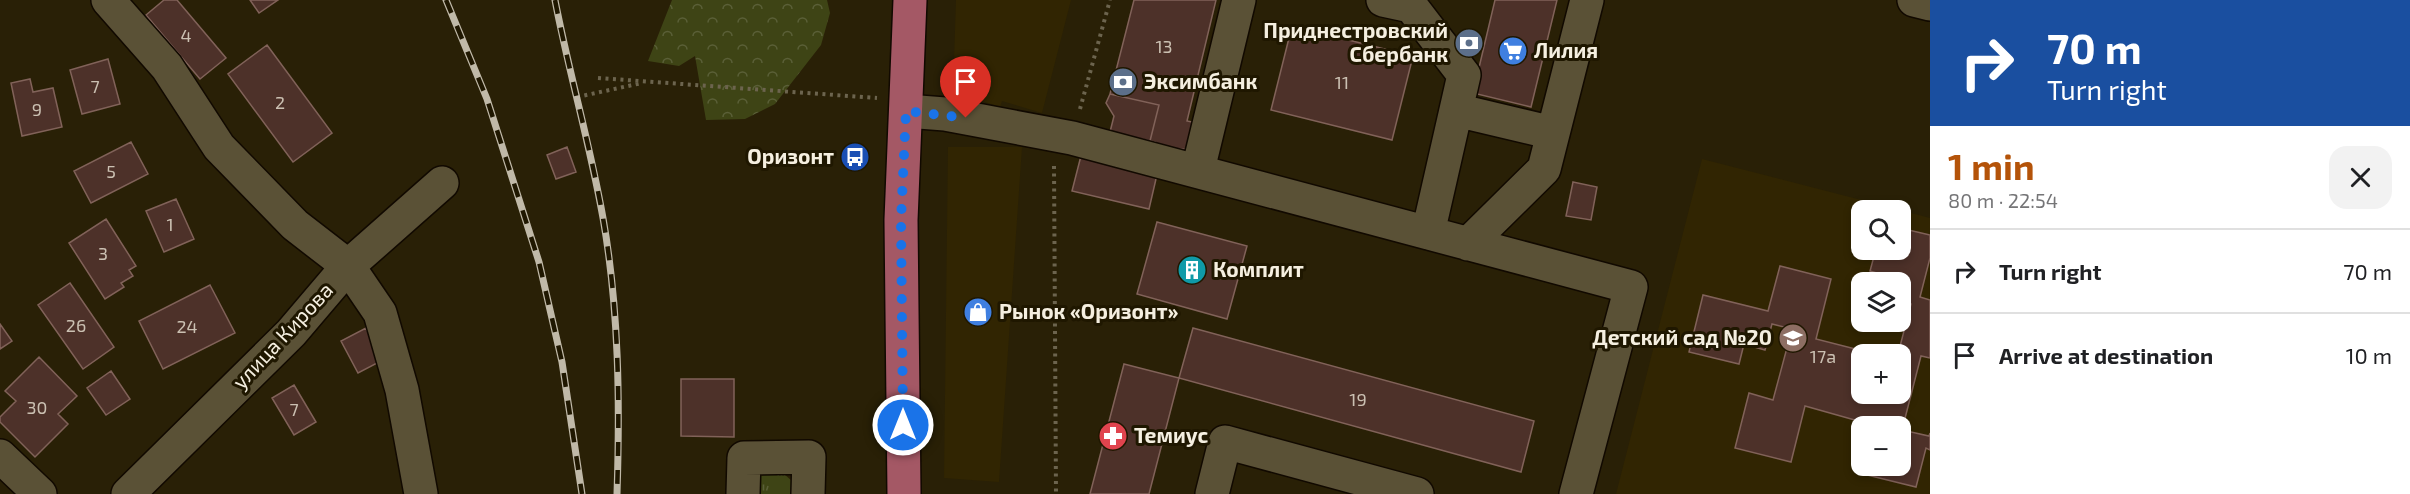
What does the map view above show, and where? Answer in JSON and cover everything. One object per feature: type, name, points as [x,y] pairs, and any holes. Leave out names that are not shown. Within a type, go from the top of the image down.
[{"type":"main road","points":[[904,494],[901,220],[892,105],[910,0]]},
{"type":"street","points":[[108,0],[167,67],[219,147],[295,225],[348,266],[380,313],[402,390],[420,494]]},
{"type":"street","points":[[1198,170],[1239,0]]},
{"type":"street","points":[[1383,0],[1411,6],[1464,75],[1428,233]]},
{"type":"street","points":[[1468,244],[1544,169],[1587,0]]},
{"type":"street","points":[[1914,0],[1930,4]]},
{"type":"street","points":[[892,105],[1072,138],[1631,286],[1576,494]]},
{"type":"street","points":[[1456,110],[1554,133]]},
{"type":"street","name":"улица Кирова","points":[[128,494],[291,333],[348,266],[442,183]]},
{"type":"street","points":[[1212,494],[1225,442],[1417,494]]},
{"type":"street","points":[[0,456],[40,494]]},
{"type":"street","points":[[743,494],[744,458],[809,457],[808,494]]},
{"type":"path","points":[[1056,494],[1054,158],[1072,138],[1110,0]]},
{"type":"path","points":[[598,78],[892,105]]},
{"type":"path","points":[[577,97],[648,81]]},
{"type":"shaded area","points":[[956,0],[1071,0],[1042,113],[1002,101],[1000,107],[953,91]]},
{"type":"shaded area","name":"Рынок «Оризонт»","points":[[948,147],[1022,147],[999,482],[944,478]]},
{"type":"shaded area","name":"Детский сад №20","points":[[1702,159],[1861,200],[1851,200],[1851,260],[1911,260],[1911,213],[1930,218],[1930,494],[1616,494]]},
{"type":"green space","points":[[672,0],[827,0],[830,13],[821,45],[775,104],[745,119],[706,120],[695,56],[679,66],[648,61]]},
{"type":"green space","points":[[763,474],[784,474],[792,481],[792,494],[756,494],[756,481]]},
{"type":"building","points":[[164,0],[177,0],[226,58],[200,79],[146,15]]},
{"type":"building","points":[[250,0],[278,0],[259,13]]},
{"type":"building","points":[[1134,0],[1216,0],[1187,121],[1202,124],[1190,149],[1154,150],[1155,142],[1150,141],[1159,105],[1110,94]]},
{"type":"building","points":[[1495,0],[1557,0],[1531,107],[1473,93]]},
{"type":"building","points":[[1292,26],[1413,56],[1392,140],[1271,110]]},
{"type":"building","points":[[267,45],[332,133],[293,162],[228,74]]},
{"type":"building","points":[[108,59],[120,104],[82,114],[70,70]]},
{"type":"building","points":[[30,79],[33,92],[53,88],[62,127],[22,136],[11,83]]},
{"type":"building","points":[[1110,94],[1159,105],[1150,141],[1110,132],[1114,116],[1106,103]]},
{"type":"building","points":[[131,142],[148,174],[91,203],[74,171]]},
{"type":"building","points":[[567,147],[576,172],[556,179],[547,155]]},
{"type":"building","points":[[1083,148],[1159,166],[1149,209],[1072,191]]},
{"type":"building","points":[[1573,182],[1597,187],[1591,220],[1566,216]]},
{"type":"building","points":[[176,199],[194,239],[164,252],[146,211]]},
{"type":"building","points":[[106,219],[136,266],[129,270],[133,276],[121,283],[124,287],[105,299],[69,243]]},
{"type":"building","name":"Комплит","points":[[1157,222],[1247,246],[1227,319],[1137,294]]},
{"type":"building","points":[[1911,231],[1930,235],[1930,258],[1920,297],[1930,300],[1930,358],[1921,356],[1911,395],[1911,344],[1901,344],[1904,332],[1911,332],[1911,272],[1870,271],[1873,260],[1911,260]]},
{"type":"building","points":[[1780,266],[1831,279],[1816,339],[1851,348],[1851,404],[1909,404],[1906,416],[1851,416],[1851,419],[1805,406],[1791,462],[1735,448],[1749,393],[1773,400],[1792,329],[1772,324],[1765,350],[1744,344],[1739,364],[1689,352],[1703,295],[1768,311]]},
{"type":"building","points":[[70,283],[114,347],[83,369],[38,305]]},
{"type":"building","points":[[210,285],[235,333],[163,369],[139,321]]},
{"type":"building","points":[[0,324],[12,341],[0,349]]},
{"type":"building","points":[[366,328],[383,360],[358,373],[341,341]]},
{"type":"building","points":[[1193,328],[1534,421],[1521,472],[1179,378]]},
{"type":"building","points":[[39,357],[77,396],[58,414],[68,424],[35,457],[0,422],[0,417],[16,401],[5,391]]},
{"type":"building","points":[[1124,364],[1179,378],[1149,494],[1090,494]]},
{"type":"building","points":[[111,371],[130,399],[106,415],[87,388]]},
{"type":"building","points":[[681,379],[734,379],[734,437],[681,436]]},
{"type":"building","points":[[294,385],[316,422],[294,435],[272,398]]},
{"type":"building","points":[[1911,432],[1929,436],[1930,433],[1930,450],[1926,448],[1916,487],[1871,476],[1911,476]]},
{"type":"railway","points":[[446,0],[487,99],[539,262],[562,362],[582,494]]},
{"type":"railway","points":[[555,0],[598,190],[608,252],[617,356],[617,494]]},
{"type":"place","name":"Приднестровский Сбербанк","points":[[1469,43]]},
{"type":"place","name":"Лилия","points":[[1513,51]]},
{"type":"place","name":"Эксимбанк","points":[[1123,82]]},
{"type":"place","name":"Оризонт","points":[[855,157]]},
{"type":"place","name":"Комплит","points":[[1192,270]]},
{"type":"place","name":"Рынок «Оризонт»","points":[[978,312]]},
{"type":"place","name":"Детский сад №20","points":[[1793,338]]},
{"type":"place","name":"Темиус","points":[[1113,436]]},
{"type":"route","points":[[903,425],[901,220],[906,111],[966,118]]}]
